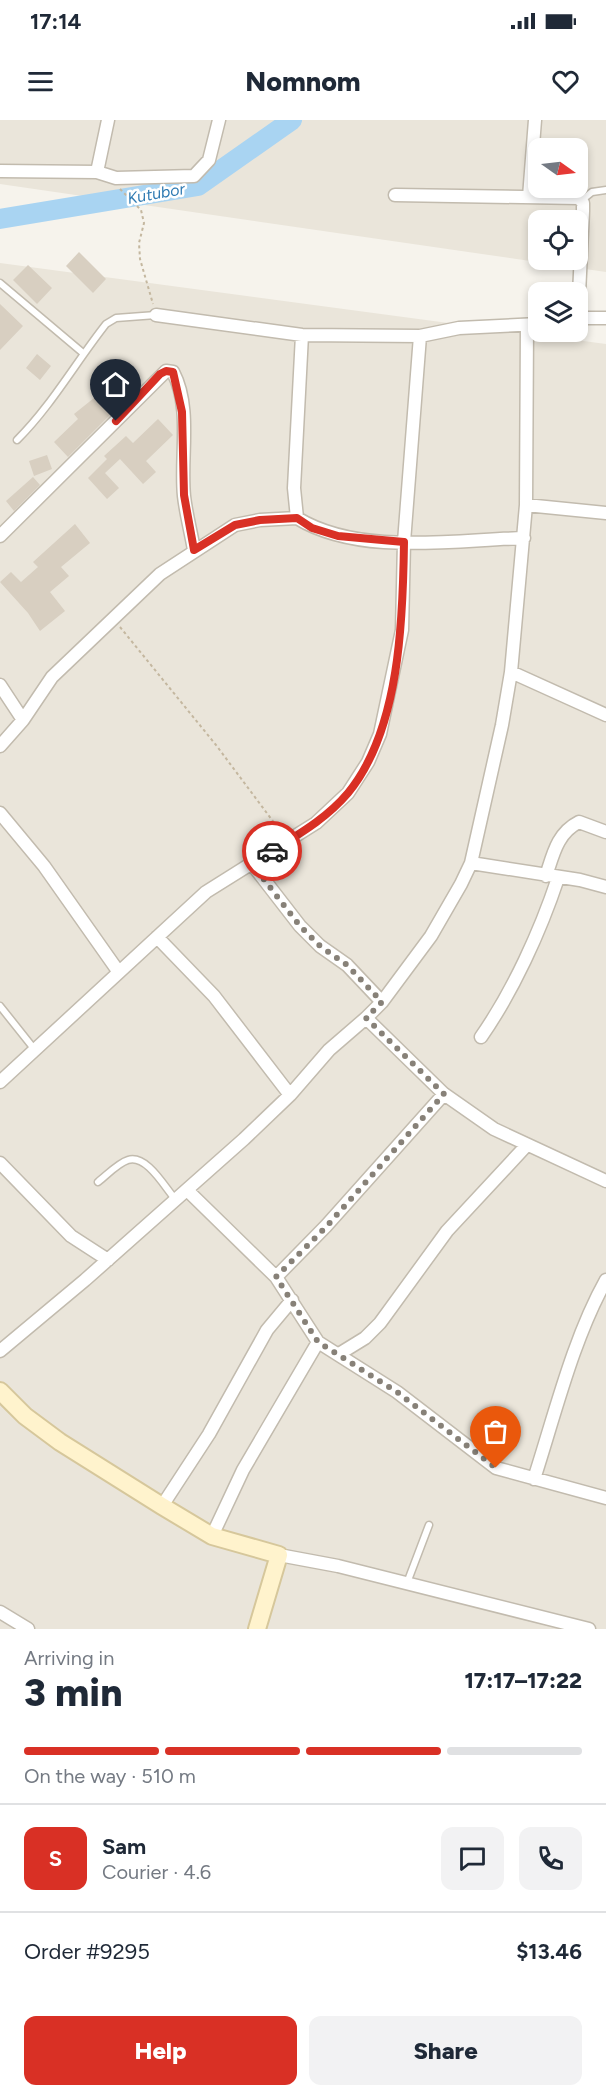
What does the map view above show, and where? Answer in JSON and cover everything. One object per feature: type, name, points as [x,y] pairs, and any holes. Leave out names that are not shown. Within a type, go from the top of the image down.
[{"type":"street","points":[[97,172],[108,120]]},
{"type":"street","points":[[0,171],[97,172],[116,178],[194,176],[209,160],[219,120]]},
{"type":"street","points":[[534,138],[535,120]]},
{"type":"street","points":[[395,195],[528,197]]},
{"type":"street","points":[[579,198],[582,200],[579,282]]},
{"type":"street","points":[[156,315],[302,335],[420,336],[459,328],[528,324]]},
{"type":"street","points":[[588,317],[606,318]]},
{"type":"street","points":[[297,518],[294,488],[302,335]]},
{"type":"street","points":[[0,1082],[206,892],[316,824],[348,793],[368,762],[380,735],[402,630],[404,542],[420,336]]},
{"type":"street","points":[[0,1351],[187,1190],[290,1095],[329,1050],[382,1002],[431,936],[471,862],[502,725],[511,672],[524,538],[532,342]]},
{"type":"street","points":[[0,536],[166,371],[173,372],[176,378],[182,412],[184,495],[194,550]]},
{"type":"street","points":[[526,505],[606,513]]},
{"type":"street","points":[[0,746],[23,720],[52,677],[160,574],[235,525],[260,520],[297,518],[312,528],[338,536],[404,542],[524,538]]},
{"type":"street","points":[[511,672],[606,715]]},
{"type":"street","points":[[0,685],[23,720]]},
{"type":"street","points":[[0,813],[44,866],[118,971]]},
{"type":"street","points":[[546,876],[560,837],[568,827],[579,822],[606,832]]},
{"type":"street","points":[[471,862],[580,880],[606,887]]},
{"type":"street","points":[[252,864],[300,926],[320,946],[347,965],[382,1002]]},
{"type":"street","points":[[481,1037],[494,1018],[531,948],[558,878]]},
{"type":"street","points":[[157,937],[213,996],[290,1095]]},
{"type":"street","points":[[366,1018],[444,1094],[494,1129],[606,1182]]},
{"type":"street","points":[[276,1277],[326,1227],[444,1094]]},
{"type":"street","points":[[339,1354],[365,1338],[380,1323],[447,1231],[526,1146]]},
{"type":"street","points":[[0,1163],[71,1236],[108,1260]]},
{"type":"street","points":[[187,1190],[276,1277],[318,1342],[397,1392],[496,1468],[606,1498]]},
{"type":"street","points":[[534,1479],[586,1322],[606,1280]]},
{"type":"street","points":[[162,1506],[209,1434],[267,1330],[292,1300]]},
{"type":"street","points":[[212,1536],[243,1470],[318,1342]]},
{"type":"street","points":[[0,1391],[26,1416],[60,1442],[212,1536],[279,1555],[338,1566],[588,1629]]},
{"type":"street","points":[[258,1629],[279,1555]]},
{"type":"street","points":[[0,1612],[24,1628]]},
{"type":"lane","points":[[582,200],[592,192],[606,190]]},
{"type":"lane","points":[[0,283],[83,354]]},
{"type":"lane","points":[[17,440],[47,408],[106,324],[116,318],[156,315]]},
{"type":"lane","points":[[0,1006],[36,1051]]},
{"type":"lane","points":[[98,1182],[126,1160],[137,1159],[146,1164],[176,1200]]},
{"type":"lane","points":[[407,1583],[429,1525]]},
{"type":"path","points":[[120,189],[141,210],[144,223],[139,243],[140,259],[156,315]]},
{"type":"path","points":[[114,620],[216,745],[288,841]]},
{"type":"shaded area","points":[[0,120],[606,120],[606,272],[588,269],[588,210],[528,210],[528,261],[0,184]]},
{"type":"shaded area","points":[[0,263],[528,334],[528,342],[588,342],[606,344],[606,1629],[0,1629]]},
{"type":"building","points":[[79,252],[106,279],[93,293],[66,266]]},
{"type":"building","points":[[28,265],[52,288],[37,304],[13,280]]},
{"type":"building","points":[[0,304],[23,326],[0,350]]},
{"type":"building","points":[[37,354],[51,366],[40,380],[26,368]]},
{"type":"building","points":[[99,394],[114,411],[68,457],[54,442],[78,419],[74,414]]},
{"type":"building","points":[[158,419],[173,435],[146,461],[156,472],[143,484],[120,459],[105,473],[119,488],[107,499],[88,478],[107,459],[104,456],[126,436],[133,443]]},
{"type":"building","points":[[47,455],[52,469],[34,476],[29,461]]},
{"type":"building","points":[[33,477],[40,485],[14,511],[6,501]]},
{"type":"building","points":[[75,524],[90,543],[61,567],[69,576],[50,592],[65,611],[40,631],[28,613],[0,582],[11,572],[21,582],[38,567],[33,562]]},
{"type":"waterway","name":"Kutubor","points":[[0,219],[198,186],[292,120]]},
{"type":"way so far","points":[[272,851],[252,864],[281,905],[300,926],[320,946],[347,965],[382,1002],[366,1018],[444,1094],[326,1227],[276,1277],[286,1289],[318,1342],[397,1392],[496,1468]]},
{"type":"route","points":[[116,421],[160,374],[166,371],[173,372],[182,412],[184,495],[194,550],[235,525],[260,520],[297,518],[312,528],[338,536],[404,542],[402,630],[396,668],[380,735],[368,762],[348,793],[316,824],[272,851]]}]
